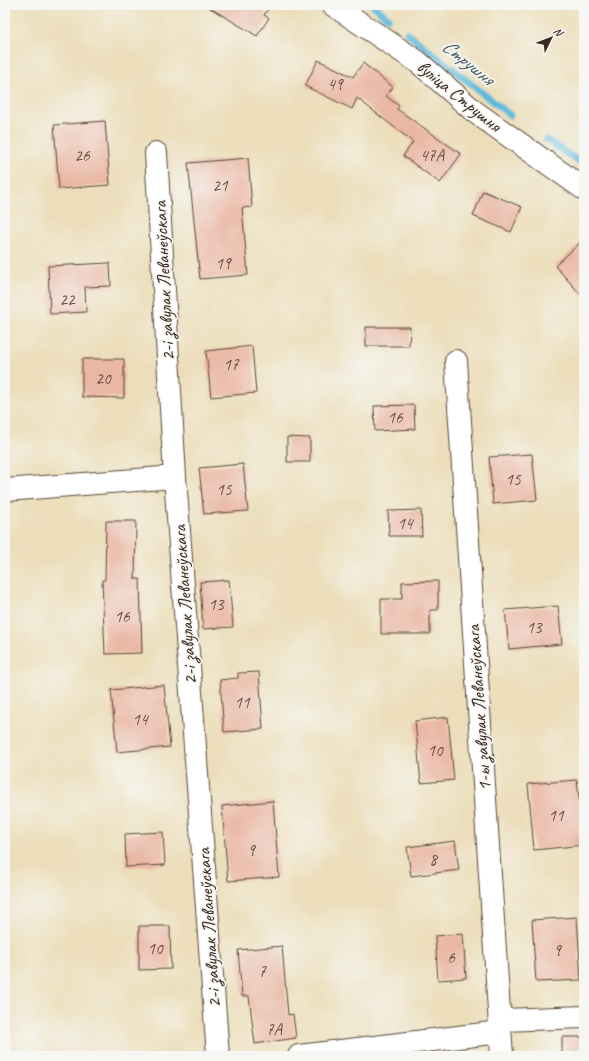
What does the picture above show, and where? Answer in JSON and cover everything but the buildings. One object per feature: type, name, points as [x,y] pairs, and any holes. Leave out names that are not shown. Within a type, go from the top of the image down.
[{"type":"street","name":"вуліца Струшня","points":[[332,5],[418,62],[476,112],[584,189]]},
{"type":"street","name":"2-і завулак Леванеўскага","points":[[156,153],[175,477],[218,1056]]},
{"type":"street","name":"1-ы завулак Леванеўскага","points":[[456,361],[502,1056]]},
{"type":"street","points":[[5,490],[175,477]]},
{"type":"street","points":[[299,1056],[500,1026],[584,1017]]},
{"type":"waterway","name":"Струшня","points":[[373,5],[388,18]]},
{"type":"waterway","name":"Струшня","points":[[407,33],[510,115]]},
{"type":"waterway","name":"Струшня","points":[[547,140],[584,165]]}]
